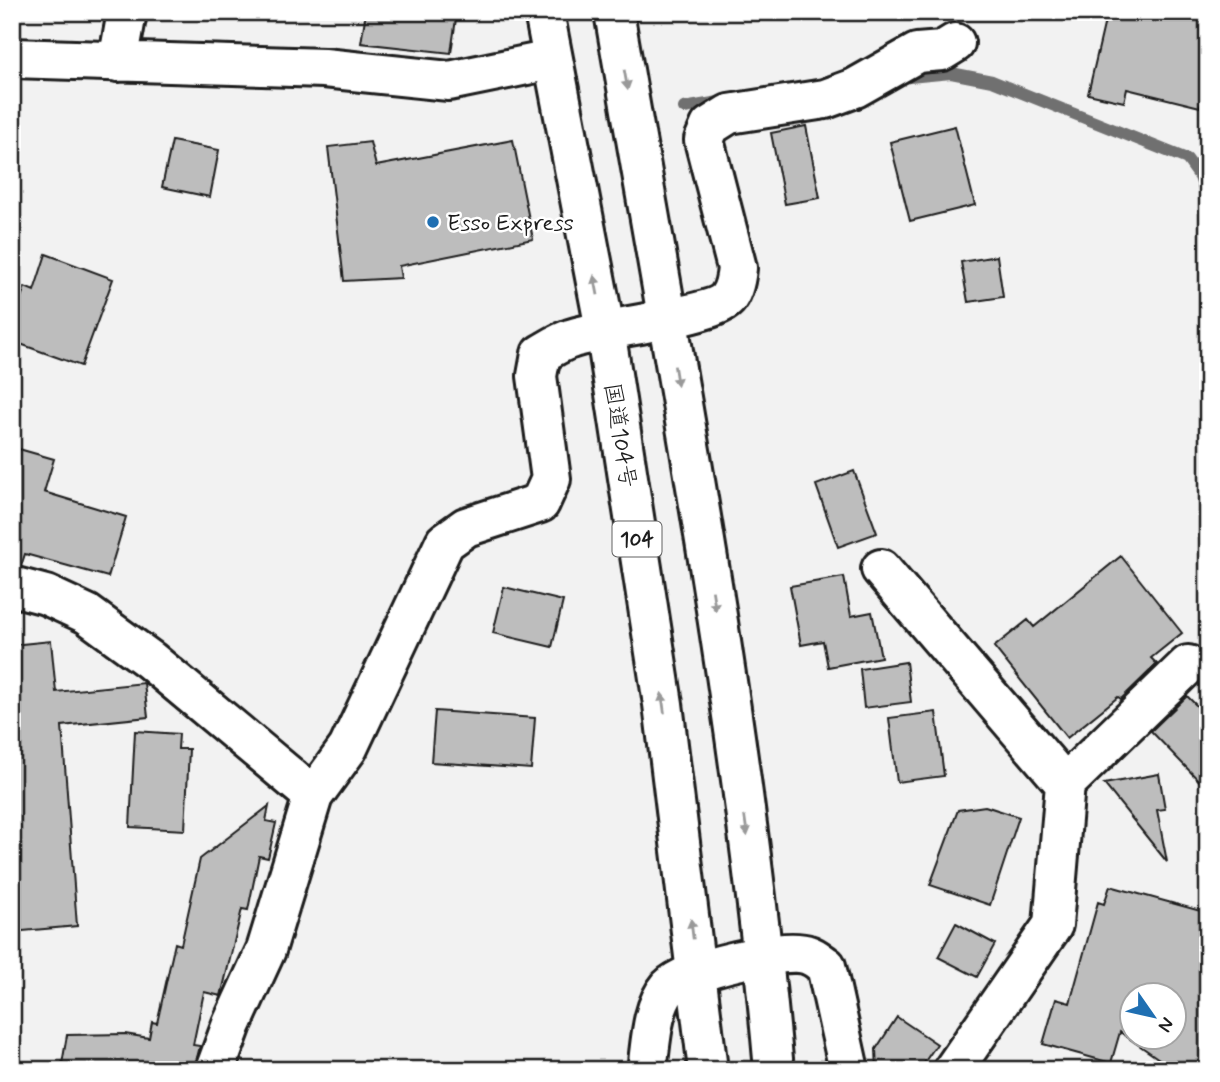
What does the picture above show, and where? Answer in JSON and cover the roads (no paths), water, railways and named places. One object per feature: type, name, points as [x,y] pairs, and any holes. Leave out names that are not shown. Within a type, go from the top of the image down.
[{"type":"main road","points":[[118,62],[127,12]]},
{"type":"main road","name":"国道104号","points":[[544,12],[551,60],[605,329],[663,704],[708,1070]]},
{"type":"main road","points":[[614,12],[725,668],[764,956],[774,1070]]},
{"type":"main road","points":[[215,1070],[232,1024],[266,950],[313,796],[348,748],[445,542],[466,527],[540,503],[551,479],[537,376],[541,354],[568,339],[605,329],[713,309],[728,299],[735,283],[737,268],[704,140],[710,126],[729,114],[825,99],[855,88],[917,53],[942,51],[955,43]]},
{"type":"main road","points":[[12,58],[324,68],[449,81],[551,60]]},
{"type":"main road","points":[[881,569],[1065,784]]},
{"type":"main road","points":[[12,586],[46,595],[87,614],[150,660],[313,796]]},
{"type":"main road","points":[[953,1070],[1053,925],[1065,784],[1188,665]]},
{"type":"main road","points":[[647,1070],[656,1014],[669,987],[697,970],[764,956],[807,954],[827,966],[849,1070]]},
{"type":"waterway","points":[[899,78],[951,73],[992,81],[1187,159],[1200,177],[1208,202]]},
{"type":"waterway","points":[[684,108],[725,101]]},
{"type":"place","name":"Esso Express","points":[[433,222]]}]
